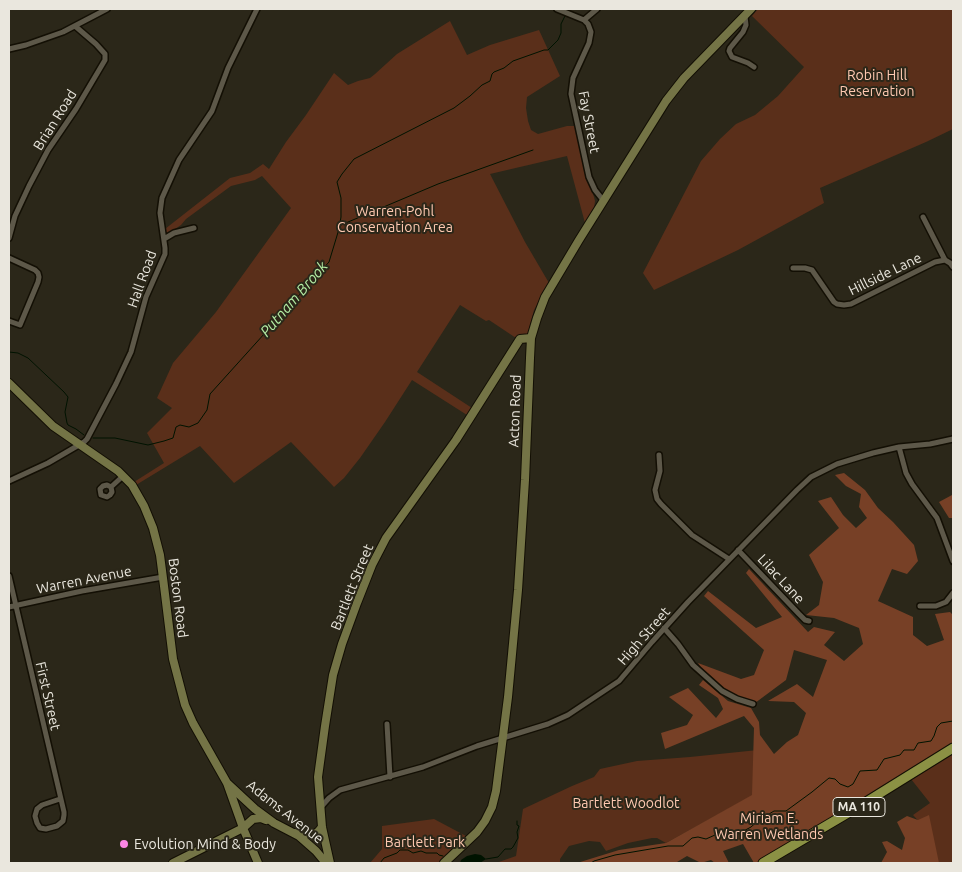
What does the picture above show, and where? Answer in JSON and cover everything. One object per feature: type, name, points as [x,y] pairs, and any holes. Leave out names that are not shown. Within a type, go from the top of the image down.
[{"type":"main road","name":"Acton Road","points":[[444,863],[485,821],[492,807],[497,788],[518,581],[532,338],[537,318],[545,297],[603,200],[674,89],[751,9]]},
{"type":"main road","name":"Bartlett Street","points":[[330,863],[322,827],[320,807],[318,777],[321,753],[334,675],[342,644],[372,565],[386,538],[456,440],[520,339],[532,338]]},
{"type":"main road","name":"Boston Road","points":[[9,383],[49,422],[123,476],[137,493],[151,521],[157,543],[163,577],[172,659],[185,705],[227,783],[258,863]]},
{"type":"main road","name":"MA 110","points":[[763,863],[953,748]]},
{"type":"main road","name":"Adams Avenue","points":[[227,783],[255,809],[274,823],[299,836],[326,863]]},
{"type":"main road","points":[[173,863],[243,828],[253,819],[261,818],[274,823]]},
{"type":"main road","points":[[250,842],[248,830],[253,819]]},
{"type":"main road","points":[[293,833],[313,834],[322,827]]},
{"type":"street","points":[[9,49],[46,38],[74,26],[100,10],[107,9]]},
{"type":"street","name":"Hall Road","points":[[80,445],[87,439],[126,366],[146,298],[165,254],[160,208],[162,198],[179,160],[212,111],[228,68],[257,9]]},
{"type":"street","points":[[557,9],[584,20],[597,9]]},
{"type":"street","points":[[745,15],[746,25],[743,32],[729,51],[732,57],[754,67]]},
{"type":"street","name":"Fay Street","points":[[584,20],[590,28],[590,39],[574,75],[571,94],[589,177],[595,190],[603,200]]},
{"type":"street","name":"Brian Road","points":[[9,238],[15,216],[48,150],[76,109],[105,60],[105,54],[96,44],[74,26]]},
{"type":"street","points":[[923,217],[945,260],[953,267]]},
{"type":"street","points":[[164,239],[174,233],[194,228]]},
{"type":"street","points":[[9,258],[35,270],[39,277],[20,326],[9,321]]},
{"type":"street","name":"Hillside Lane","points":[[793,268],[812,270],[834,302],[844,305],[851,304],[885,288],[935,262],[945,260]]},
{"type":"street","name":"High Street","points":[[320,807],[340,790],[423,767],[477,746],[548,724],[568,715],[619,682],[664,628],[729,559],[796,490],[819,472],[852,459],[899,447],[953,439]]},
{"type":"street","points":[[9,481],[48,463],[80,445]]},
{"type":"street","points":[[899,447],[906,473],[937,518],[953,561]]},
{"type":"street","points":[[659,455],[660,471],[655,490],[657,499],[692,535],[729,559]]},
{"type":"street","points":[[111,487],[123,476]]},
{"type":"street","name":"Lilac Lane","points":[[738,550],[798,614],[809,621]]},
{"type":"street","name":"First Street","points":[[9,576],[64,815],[63,821],[57,826],[46,829],[39,826],[35,816],[39,807],[60,799]]},
{"type":"street","name":"Warren Avenue","points":[[9,607],[82,591],[163,577]]},
{"type":"street","points":[[920,606],[936,606],[946,602],[953,593]]},
{"type":"street","points":[[664,628],[693,664],[722,691],[753,704]]},
{"type":"street","points":[[387,724],[390,777]]},
{"type":"green space","name":"Robin Hill Reservation","points":[[758,9],[953,9],[953,129],[820,188],[824,203],[738,250],[654,290],[643,273],[701,161],[736,124],[755,115],[778,96],[804,67],[752,16]]},
{"type":"green space","name":"Warren-Pohl Conservation Area","points":[[450,21],[467,55],[490,45],[539,30],[560,76],[527,97],[528,121],[531,130],[538,134],[567,126],[575,126],[584,169],[595,201],[594,208],[585,223],[567,156],[490,174],[525,242],[549,283],[534,310],[528,333],[516,338],[489,320],[486,321],[460,305],[417,372],[472,408],[467,415],[412,380],[360,458],[334,487],[291,442],[234,483],[200,446],[136,485],[134,482],[164,463],[147,433],[172,408],[157,398],[173,363],[216,312],[291,208],[262,176],[255,180],[231,186],[166,235],[165,229],[230,178],[250,173],[263,164],[269,169],[334,73],[348,85],[370,78],[397,54]]},
{"type":"green space","name":"Miriam E. Warren Wetlands","points":[[844,473],[865,490],[878,508],[914,545],[918,561],[907,574],[892,569],[878,601],[913,617],[913,635],[927,646],[944,640],[935,614],[950,612],[953,615],[953,748],[763,863],[754,863],[743,844],[723,851],[729,863],[715,863],[711,860],[701,863],[687,856],[677,863],[577,863],[619,850],[666,843],[752,795],[754,728],[744,716],[665,749],[661,733],[687,725],[693,715],[669,697],[688,688],[716,718],[723,709],[718,698],[699,685],[703,680],[728,701],[751,708],[759,722],[760,735],[774,754],[798,735],[806,713],[794,702],[768,701],[797,684],[813,697],[827,660],[794,650],[786,680],[755,703],[722,691],[706,676],[698,663],[741,679],[754,675],[764,650],[704,596],[708,591],[756,628],[782,617],[746,573],[749,569],[808,632],[814,627],[835,632],[824,645],[844,661],[863,644],[859,628],[834,618],[806,615],[819,605],[823,582],[809,555],[839,528],[818,501],[831,497],[843,515],[856,528],[867,518],[859,507],[861,494],[846,486],[835,475]]},
{"type":"green space","points":[[953,491],[953,518],[949,518],[939,502],[952,495]]},
{"type":"green space","name":"Bartlett Woodlot","points":[[758,750],[768,787],[666,843],[657,838],[652,838],[628,843],[606,851],[600,842],[589,841],[569,846],[560,859],[560,863],[496,863],[516,856],[523,809],[594,777],[600,769],[637,761]]},
{"type":"green space","points":[[953,754],[953,863],[907,863],[924,827],[913,815],[930,803],[911,779]]},
{"type":"green space","points":[[929,815],[939,863],[881,863],[887,852],[882,842],[887,841],[902,850],[905,838],[897,822],[907,816],[918,820]]},
{"type":"green space","name":"Bartlett Park","points":[[434,819],[466,836],[440,863],[370,863],[382,849],[382,826]]},
{"type":"shaded area","points":[[481,855],[486,859],[480,863],[460,863],[467,856]]},
{"type":"waterway","name":"Putnam Brook","points":[[93,438],[115,438],[148,445],[173,438],[176,427],[180,425],[189,427],[198,423],[207,410],[210,394],[329,262],[341,217],[341,198],[337,182],[354,159],[454,108],[482,85],[490,81],[494,72],[504,68],[513,61],[548,50],[558,40],[561,33],[561,24],[565,16]]},
{"type":"waterway","points":[[341,225],[438,184],[533,150]]},
{"type":"waterway","name":"Putnam Brook","points":[[9,352],[18,353],[28,358],[64,392],[68,397],[65,412],[67,423],[84,435]]},
{"type":"waterway","points":[[591,863],[615,855],[668,846],[683,846],[692,838],[706,839],[715,835],[736,835],[774,811],[786,811],[829,778],[835,779],[840,784],[848,787],[853,784],[860,771],[877,770],[884,759],[900,755],[904,750],[914,750],[918,743],[931,741],[937,727],[941,723],[953,721]]},
{"type":"waterway","points":[[486,859],[498,857],[505,849],[513,847],[518,838],[519,826],[517,821]]},
{"type":"waterway","points":[[380,863],[384,858],[400,850],[408,850],[413,853],[421,851],[437,853],[443,856]]},
{"type":"place","name":"Evolution Mind & Body","points":[[124,844]]}]
